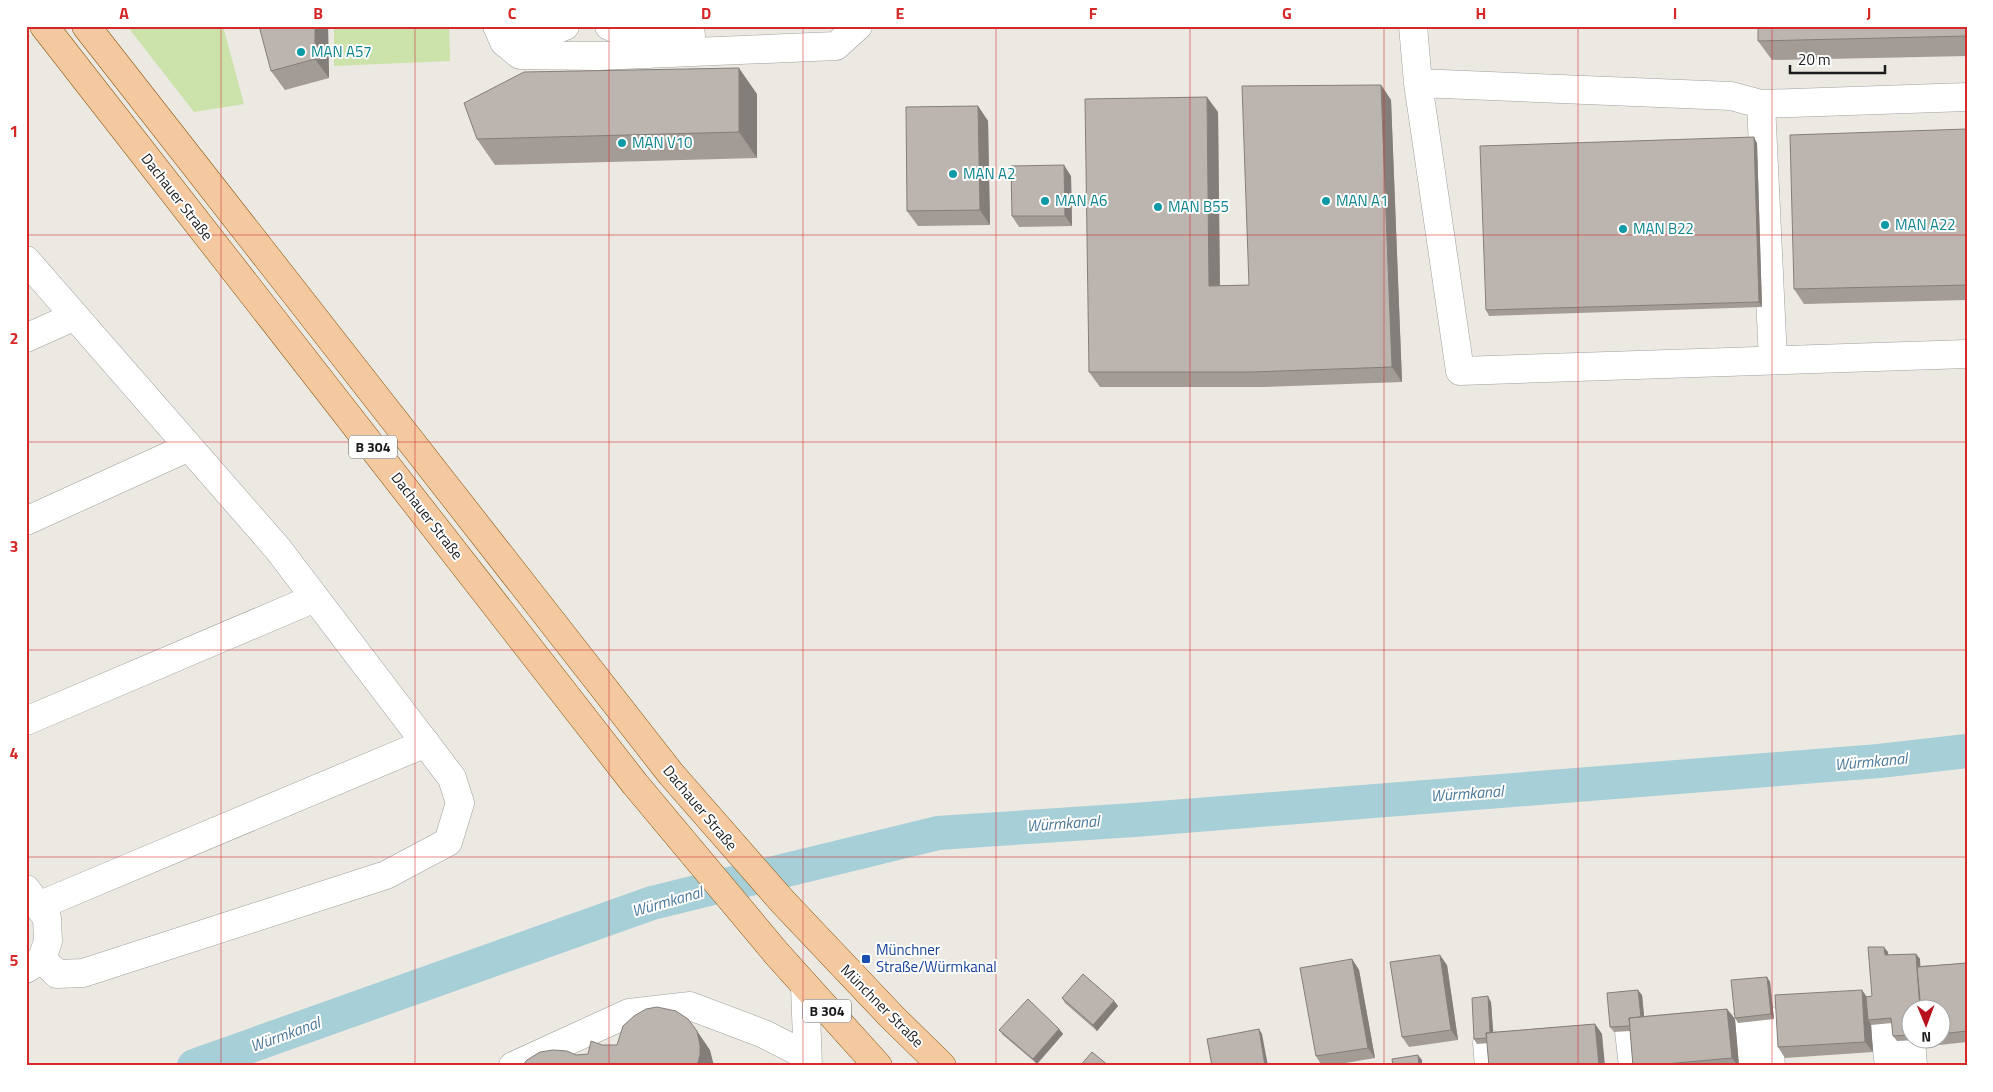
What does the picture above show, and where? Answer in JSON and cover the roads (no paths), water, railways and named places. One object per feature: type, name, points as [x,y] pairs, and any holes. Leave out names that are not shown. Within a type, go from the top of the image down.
[{"type":"main road","name":"Dachauer Straße","points":[[44,26],[474,575],[575,709],[704,867],[805,986]]},
{"type":"main road","name":"Dachauer Straße","points":[[86,26],[671,774],[743,858],[823,945]]},
{"type":"main road","name":"Münchner Straße","points":[[823,945],[942,1066]]},
{"type":"main road","name":"B 304","points":[[805,986],[878,1066]]},
{"type":"street","points":[[499,30],[537,37],[565,26]]},
{"type":"street","points":[[609,26],[627,34],[708,36],[855,29]]},
{"type":"street","points":[[1413,26],[1418,83],[1460,371],[1967,354]]},
{"type":"street","points":[[499,30],[504,42],[520,54],[599,56],[836,46],[855,29]]},
{"type":"street","points":[[1418,83],[1731,96],[1760,104],[1967,97]]},
{"type":"street","points":[[1760,104],[1774,360]]},
{"type":"street","points":[[26,260],[278,549],[426,743],[452,778],[460,803],[448,842],[386,875],[83,973],[57,974],[34,964],[48,941],[46,918],[32,898],[426,743]]},
{"type":"street","points":[[26,338],[75,316]]},
{"type":"street","points":[[26,521],[189,447]]},
{"type":"street","points":[[26,721],[315,598]]},
{"type":"street","points":[[805,986],[807,1061]]},
{"type":"street","points":[[513,1066],[629,1013],[690,1006],[764,1034],[807,1061]]},
{"type":"street","points":[[1749,1066],[1756,1021],[1771,1066]]},
{"type":"street","points":[[1884,1024],[1889,1066]]},
{"type":"street","points":[[1629,1031],[1633,1066]]},
{"type":"street","points":[[1912,1050],[1913,1066]]},
{"type":"waterway","name":"Würmkanal","points":[[194,1066],[652,903],[938,833],[1134,820],[1879,761],[1967,751]]},
{"type":"place","name":"MAN A57","points":[[301,52]]},
{"type":"place","name":"MAN V10","points":[[622,143]]},
{"type":"place","name":"MAN A2","points":[[953,174]]},
{"type":"place","name":"MAN A6","points":[[1045,201]]},
{"type":"place","name":"MAN A1","points":[[1326,201]]},
{"type":"place","name":"MAN B55","points":[[1158,207]]},
{"type":"place","name":"MAN A22","points":[[1885,225]]},
{"type":"place","name":"MAN B22","points":[[1623,229]]},
{"type":"place","name":"Münchner Straße/Würmkanal","points":[[866,959]]}]
